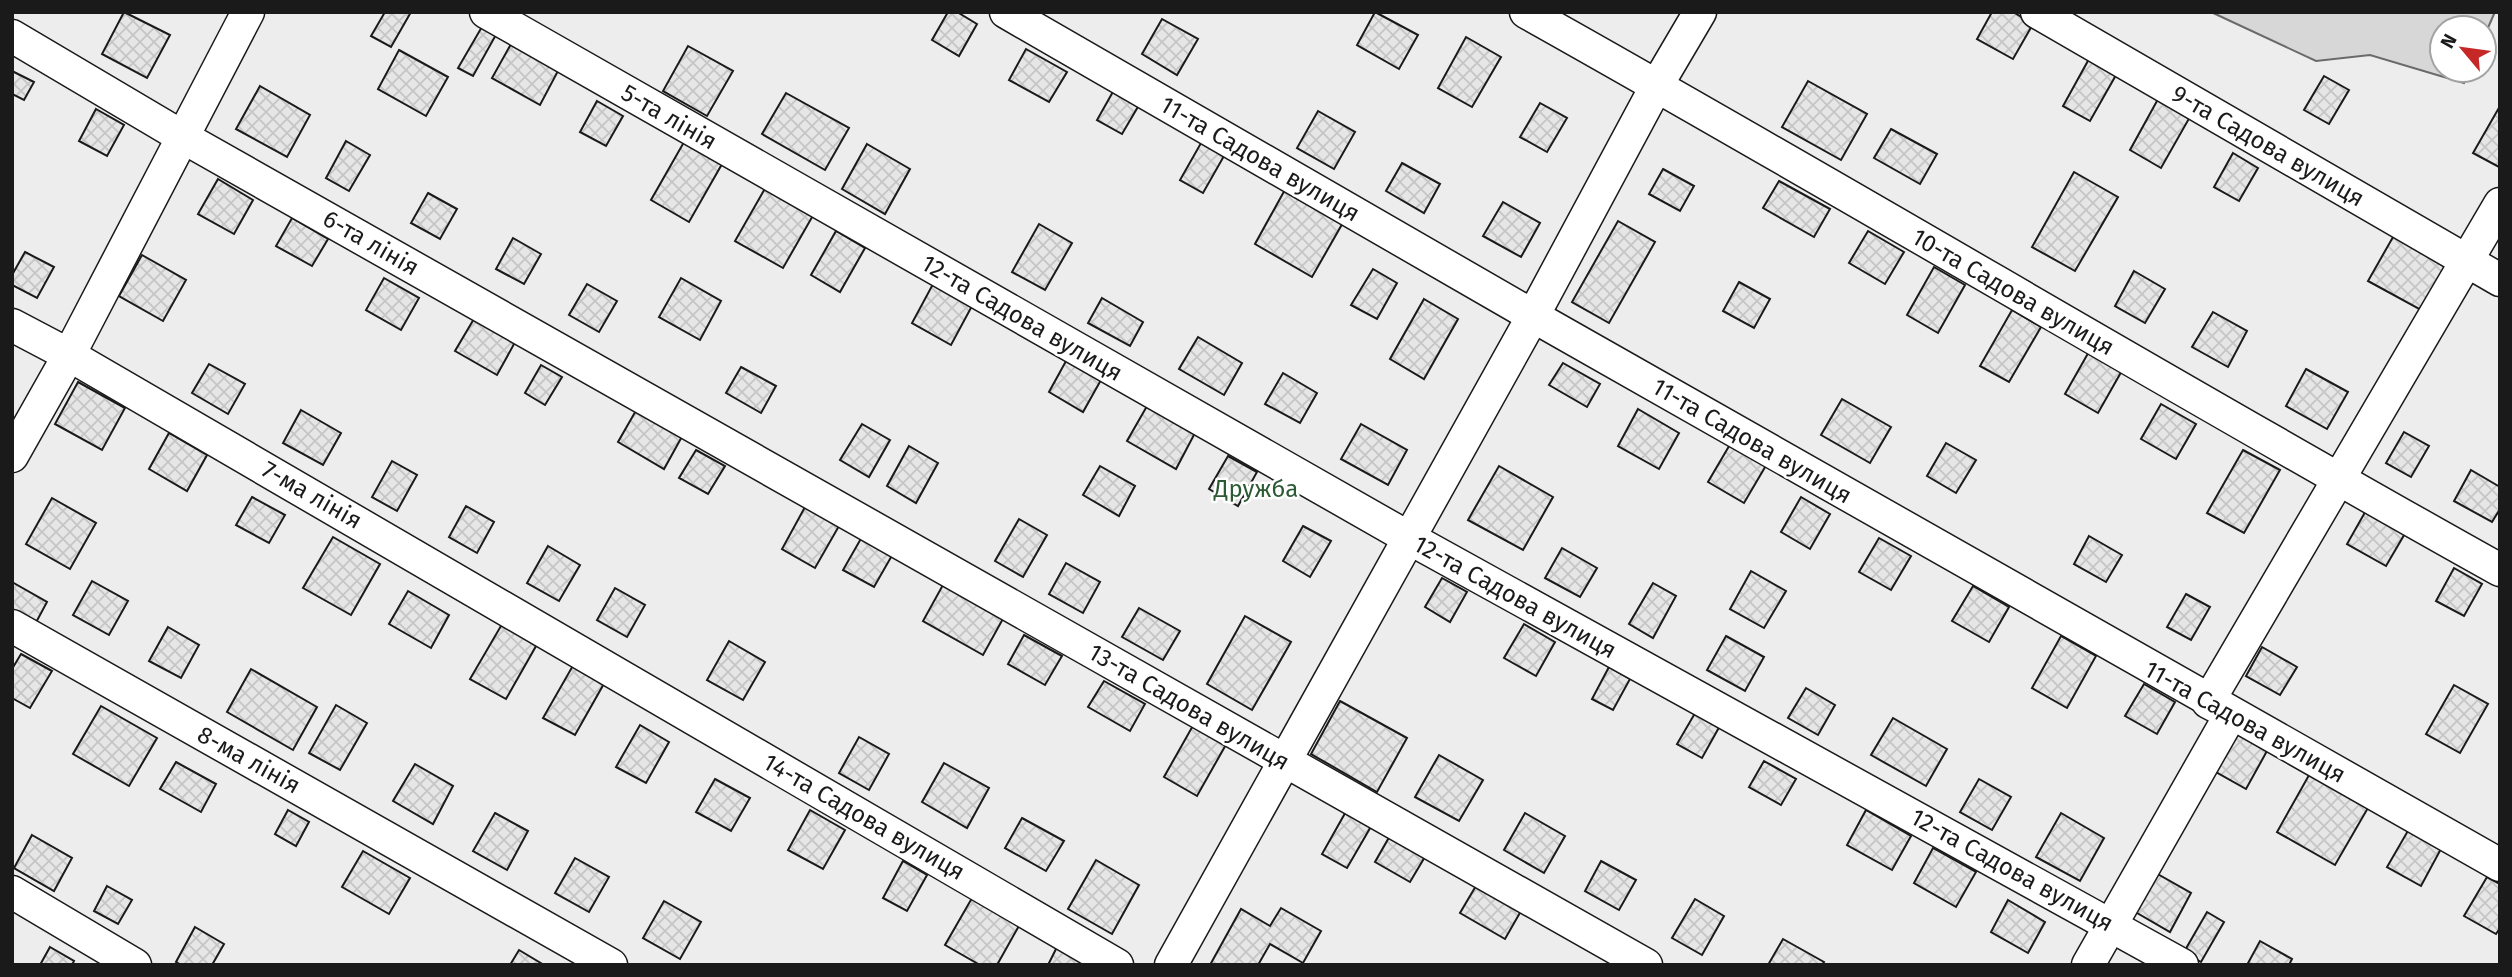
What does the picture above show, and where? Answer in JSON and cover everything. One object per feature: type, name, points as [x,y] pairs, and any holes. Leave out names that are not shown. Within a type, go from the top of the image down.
[{"type":"street","points":[[12,456],[69,355],[247,12]]},
{"type":"street","name":"5-та лінія","points":[[486,12],[853,221]]},
{"type":"street","name":"11-та Садова вулиця","points":[[1006,12],[1533,316],[2500,865]]},
{"type":"street","name":"10-та Садова вулиця","points":[[1526,12],[1657,85],[2338,480],[2500,570]]},
{"type":"street","points":[[1171,965],[1533,316],[1657,85],[1700,12]]},
{"type":"street","name":"9-та Садова вулиця","points":[[2037,12],[2500,279]]},
{"type":"street","name":"6-та лінія","points":[[12,36],[181,136],[732,448]]},
{"type":"street","points":[[2088,965],[2338,480],[2500,204]]},
{"type":"street","name":"12-та Садова вулиця","points":[[853,221],[1409,538],[2182,965]]},
{"type":"street","name":"7-ма лінія","points":[[12,325],[69,355],[611,669]]},
{"type":"street","name":"13-та Садова вулиця","points":[[732,448],[1646,965]]},
{"type":"street","name":"8-ма лінія","points":[[12,626],[611,965]]},
{"type":"street","name":"14-та Садова вулиця","points":[[611,669],[1116,965]]},
{"type":"street","points":[[12,892],[135,965]]},
{"type":"shaded area","name":"Дружба","points":[[12,12],[2500,12],[2500,965],[12,965]]},
{"type":"shaded area","points":[[2211,12],[2494,14],[2428,14],[2428,72],[2370,55],[2316,61]]},
{"type":"building","points":[[124,12],[170,35],[147,78],[102,54]]},
{"type":"building","points":[[385,12],[411,12],[391,47],[371,36]]},
{"type":"building","points":[[948,12],[957,12],[977,24],[959,56],[932,40]]},
{"type":"building","points":[[1375,12],[1418,35],[1399,69],[1357,45]]},
{"type":"building","points":[[1992,12],[2013,12],[2033,24],[2013,59],[1977,39]]},
{"type":"building","points":[[1162,19],[1198,39],[1177,75],[1142,54]]},
{"type":"building","points":[[483,25],[497,33],[473,76],[458,68]]},
{"type":"building","points":[[1466,37],[1501,57],[1472,107],[1438,88]]},
{"type":"building","points":[[511,44],[558,71],[540,105],[492,78]]},
{"type":"building","points":[[688,46],[733,71],[707,116],[663,91]]},
{"type":"building","points":[[1026,49],[1067,72],[1049,102],[1009,80]]},
{"type":"building","points":[[399,50],[448,77],[426,116],[378,89]]},
{"type":"building","points":[[2089,59],[2116,75],[2090,121],[2063,106]]},
{"type":"building","points":[[12,71],[34,82],[24,100],[12,94]]},
{"type":"building","points":[[2324,76],[2349,90],[2329,124],[2304,110]]},
{"type":"building","points":[[1808,81],[1867,114],[1841,160],[1782,127]]},
{"type":"building","points":[[260,86],[310,115],[287,157],[236,129]]},
{"type":"building","points":[[1114,90],[1139,105],[1122,134],[1097,120]]},
{"type":"building","points":[[2163,90],[2195,108],[2161,168],[2130,150]]},
{"type":"building","points":[[786,93],[849,128],[825,170],[762,134]]},
{"type":"building","points":[[597,101],[623,116],[606,146],[580,132]]},
{"type":"building","points":[[1540,103],[1567,118],[1547,152],[1520,137]]},
{"type":"building","points":[[2500,106],[2500,166],[2499,167],[2473,153]]},
{"type":"building","points":[[96,109],[124,125],[107,156],[79,141]]},
{"type":"building","points":[[1318,111],[1355,132],[1334,169],[1297,148]]},
{"type":"building","points":[[1891,129],[1937,154],[1920,184],[1874,158]]},
{"type":"building","points":[[346,141],[370,155],[349,191],[326,178]]},
{"type":"building","points":[[684,142],[722,164],[689,222],[651,200]]},
{"type":"building","points":[[1201,143],[1224,156],[1203,193],[1180,180]]},
{"type":"building","points":[[867,144],[910,169],[885,214],[842,189]]},
{"type":"building","points":[[2233,153],[2258,168],[2239,201],[2214,187]]},
{"type":"building","points":[[1402,163],[1440,184],[1424,213],[1386,191]]},
{"type":"building","points":[[1663,169],[1694,186],[1680,211],[1649,194]]},
{"type":"building","points":[[2074,172],[2118,197],[2075,271],[2032,247]]},
{"type":"building","points":[[218,179],[253,200],[234,234],[198,214]]},
{"type":"building","points":[[1779,181],[1830,209],[1814,237],[1763,208]]},
{"type":"building","points":[[767,185],[815,212],[783,268],[735,241]]},
{"type":"building","points":[[1287,186],[1345,219],[1312,277],[1255,244]]},
{"type":"building","points":[[428,193],[457,209],[440,239],[411,223]]},
{"type":"building","points":[[1503,202],[1540,223],[1521,257],[1483,236]]},
{"type":"building","points":[[292,218],[328,239],[312,266],[276,246]]},
{"type":"building","points":[[1618,221],[1655,242],[1609,323],[1572,302]]},
{"type":"building","points":[[1039,224],[1072,243],[1045,290],[1012,272]]},
{"type":"building","points":[[2397,230],[2450,260],[2421,310],[2368,281]]},
{"type":"building","points":[[836,231],[865,248],[840,292],[811,275]]},
{"type":"building","points":[[1868,231],[1904,252],[1885,284],[1849,263]]},
{"type":"building","points":[[513,238],[541,254],[524,284],[496,269]]},
{"type":"building","points":[[25,252],[54,267],[37,298],[12,285],[12,275]]},
{"type":"building","points":[[142,255],[186,280],[163,321],[119,296]]},
{"type":"building","points":[[1934,267],[1965,285],[1938,333],[1907,315]]},
{"type":"building","points":[[1373,269],[1397,283],[1377,319],[1351,305]]},
{"type":"building","points":[[2134,271],[2165,289],[2145,323],[2115,306]]},
{"type":"building","points":[[384,278],[419,298],[401,330],[366,310]]},
{"type":"building","points":[[681,278],[721,301],[700,340],[659,317]]},
{"type":"building","points":[[1739,282],[1770,299],[1754,328],[1723,311]]},
{"type":"building","points":[[587,284],[617,301],[599,332],[569,315]]},
{"type":"building","points":[[933,284],[972,306],[951,345],[912,323]]},
{"type":"building","points":[[1102,298],[1143,322],[1130,346],[1088,323]]},
{"type":"building","points":[[1424,299],[1458,319],[1424,379],[1390,359]]},
{"type":"building","points":[[2012,310],[2041,327],[2009,382],[1980,366]]},
{"type":"building","points":[[478,312],[519,335],[497,375],[455,351]]},
{"type":"building","points":[[2213,312],[2247,331],[2228,367],[2192,347]]},
{"type":"building","points":[[1198,337],[1242,363],[1224,395],[1179,369]]},
{"type":"building","points":[[2091,348],[2124,367],[2098,413],[2065,394]]},
{"type":"building","points":[[1066,361],[1101,380],[1083,412],[1049,392]]},
{"type":"building","points":[[1563,363],[1600,384],[1587,407],[1549,385]]},
{"type":"building","points":[[209,364],[245,384],[228,414],[192,393]]},
{"type":"building","points":[[541,365],[562,377],[545,405],[525,393]]},
{"type":"building","points":[[741,367],[776,386],[761,413],[726,393]]},
{"type":"building","points":[[2306,369],[2348,392],[2327,429],[2286,406]]},
{"type":"building","points":[[1283,373],[1317,393],[1300,423],[1265,404]]},
{"type":"building","points":[[78,382],[125,408],[102,450],[55,424]]},
{"type":"building","points":[[1842,399],[1891,427],[1870,463],[1821,435]]},
{"type":"building","points":[[2161,404],[2196,424],[2176,459],[2141,439]]},
{"type":"building","points":[[1147,406],[1195,433],[1176,469],[1127,441]]},
{"type":"building","points":[[638,407],[684,433],[664,469],[618,442]]},
{"type":"building","points":[[1638,409],[1679,433],[1659,469],[1618,446]]},
{"type":"building","points":[[301,410],[341,433],[323,465],[283,443]]},
{"type":"building","points":[[862,424],[890,440],[869,477],[840,460]]},
{"type":"building","points":[[1361,424],[1407,450],[1388,485],[1341,459]]},
{"type":"building","points":[[2404,432],[2429,446],[2411,477],[2386,463]]},
{"type":"building","points":[[169,433],[207,455],[187,491],[149,469]]},
{"type":"building","points":[[1732,441],[1768,462],[1744,503],[1708,482]]},
{"type":"building","points":[[1946,443],[1976,460],[1956,493],[1927,476]]},
{"type":"building","points":[[909,446],[938,463],[916,503],[887,486]]},
{"type":"building","points":[[696,450],[725,466],[708,494],[679,478]]},
{"type":"building","points":[[2243,450],[2280,470],[2244,533],[2207,513]]},
{"type":"building","points":[[1228,456],[1257,472],[1238,506],[1209,489]]},
{"type":"building","points":[[392,461],[417,475],[397,511],[372,497]]},
{"type":"building","points":[[1100,466],[1135,486],[1119,516],[1083,495]]},
{"type":"building","points":[[1499,466],[1553,497],[1523,550],[1468,520]]},
{"type":"building","points":[[2471,470],[2500,487],[2500,509],[2492,522],[2454,501]]},
{"type":"building","points":[[252,497],[285,515],[269,543],[236,525]]},
{"type":"building","points":[[1801,497],[1830,514],[1810,549],[1781,532]]},
{"type":"building","points":[[52,498],[96,523],[70,569],[26,544]]},
{"type":"building","points":[[466,506],[494,522],[477,553],[449,537]]},
{"type":"building","points":[[805,507],[839,526],[815,568],[782,549]]},
{"type":"building","points":[[2368,507],[2407,530],[2386,566],[2347,544]]},
{"type":"building","points":[[1019,519],[1047,535],[1023,577],[995,561]]},
{"type":"building","points":[[1303,526],[1331,541],[1310,577],[1283,561]]},
{"type":"building","points":[[863,535],[894,552],[874,587],[843,570]]},
{"type":"building","points":[[2089,536],[2122,555],[2106,582],[2074,564]]},
{"type":"building","points":[[333,537],[380,564],[351,615],[303,588]]},
{"type":"building","points":[[1879,538],[1911,556],[1891,590],[1859,572]]},
{"type":"building","points":[[548,546],[580,565],[559,601],[527,583]]},
{"type":"building","points":[[1562,548],[1597,568],[1580,597],[1545,578]]},
{"type":"building","points":[[1066,563],[1100,582],[1083,613],[1049,594]]},
{"type":"building","points":[[2454,568],[2482,584],[2464,616],[2436,601]]},
{"type":"building","points":[[1751,571],[1786,591],[1764,628],[1730,609]]},
{"type":"building","points":[[1442,578],[1467,592],[1450,622],[1425,607]]},
{"type":"building","points":[[92,581],[128,601],[109,635],[73,615]]},
{"type":"building","points":[[12,582],[47,602],[33,628],[12,616]]},
{"type":"building","points":[[944,583],[1004,617],[983,655],[923,621]]},
{"type":"building","points":[[1653,583],[1676,596],[1653,638],[1629,624]]},
{"type":"building","points":[[1973,586],[2009,607],[1989,642],[1952,621]]},
{"type":"building","points":[[615,588],[645,605],[627,637],[597,620]]},
{"type":"building","points":[[408,591],[449,615],[431,648],[389,624]]},
{"type":"building","points":[[2186,594],[2210,607],[2191,640],[2167,627]]},
{"type":"building","points":[[1139,608],[1180,631],[1163,660],[1122,637]]},
{"type":"building","points":[[1245,616],[1291,642],[1252,710],[1207,684]]},
{"type":"building","points":[[505,619],[540,639],[506,699],[470,679]]},
{"type":"building","points":[[1524,624],[1555,642],[1536,676],[1504,658]]},
{"type":"building","points":[[168,627],[199,645],[181,678],[149,661]]},
{"type":"building","points":[[1024,635],[1062,656],[1045,685],[1008,664]]},
{"type":"building","points":[[1726,636],[1764,657],[1745,691],[1707,670]]},
{"type":"building","points":[[2061,636],[2096,656],[2067,708],[2032,688]]},
{"type":"building","points":[[729,641],[765,662],[743,700],[707,680]]},
{"type":"building","points":[[2262,647],[2297,667],[2280,695],[2246,676]]},
{"type":"building","points":[[21,654],[52,671],[30,708],[12,698],[12,669]]},
{"type":"building","points":[[575,662],[606,680],[575,735],[543,718]]},
{"type":"building","points":[[1609,667],[1630,679],[1613,710],[1592,699]]},
{"type":"building","points":[[251,669],[317,707],[293,750],[227,712]]},
{"type":"building","points":[[1104,681],[1145,704],[1130,731],[1088,707]]},
{"type":"building","points":[[2144,684],[2175,702],[2157,734],[2125,716]]},
{"type":"building","points":[[2454,685],[2488,704],[2460,753],[2426,734]]},
{"type":"building","points":[[1806,688],[1835,705],[1818,735],[1788,718]]},
{"type":"building","points":[[1340,701],[1407,738],[1377,792],[1311,754]]},
{"type":"building","points":[[336,705],[367,723],[340,770],[309,753]]},
{"type":"building","points":[[101,706],[157,738],[129,786],[73,754]]},
{"type":"building","points":[[1698,708],[1722,722],[1702,758],[1677,744]]},
{"type":"building","points":[[1893,718],[1947,749],[1926,786],[1871,755]]},
{"type":"building","points":[[1195,722],[1228,741],[1197,796],[1164,777]]},
{"type":"building","points":[[640,725],[669,742],[646,783],[616,767]]},
{"type":"building","points":[[2237,734],[2267,751],[2246,789],[2216,772]]},
{"type":"building","points":[[859,737],[889,754],[869,790],[839,773]]},
{"type":"building","points":[[1439,755],[1483,780],[1459,821],[1415,797]]},
{"type":"building","points":[[1764,761],[1796,779],[1781,805],[1749,787]]},
{"type":"building","points":[[176,762],[216,784],[201,812],[160,789]]},
{"type":"building","points":[[944,763],[989,788],[967,828],[922,802]]},
{"type":"building","points":[[415,764],[453,786],[433,824],[393,801]]},
{"type":"building","points":[[2313,768],[2372,801],[2335,865],[2277,832]]},
{"type":"building","points":[[715,779],[750,798],[731,831],[696,812]]},
{"type":"building","points":[[1979,779],[2011,797],[1992,830],[1960,812]]},
{"type":"building","points":[[1348,808],[1373,823],[1347,868],[1322,854]]},
{"type":"building","points":[[288,810],[309,822],[296,846],[275,834]]},
{"type":"building","points":[[810,810],[845,830],[823,869],[788,850]]},
{"type":"building","points":[[1866,810],[1911,836],[1892,870],[1847,845]]},
{"type":"building","points":[[495,813],[528,831],[507,870],[473,851]]},
{"type":"building","points":[[1525,813],[1565,836],[1544,873],[1504,850]]},
{"type":"building","points":[[2061,813],[2104,838],[2080,881],[2036,857]]},
{"type":"building","points":[[1022,818],[1064,841],[1046,871],[1005,848]]},
{"type":"building","points":[[2409,829],[2442,847],[2421,886],[2387,867]]},
{"type":"building","points":[[1391,834],[1426,855],[1410,882],[1375,862]]},
{"type":"building","points":[[32,835],[72,858],[54,891],[14,868]]},
{"type":"building","points":[[1933,848],[1976,872],[1956,907],[1914,883]]},
{"type":"building","points":[[363,851],[410,878],[389,914],[342,887]]},
{"type":"building","points":[[575,858],[609,877],[589,912],[555,893]]},
{"type":"building","points":[[1096,860],[1139,885],[1112,934],[1068,909]]},
{"type":"building","points":[[903,861],[927,875],[907,911],[883,898]]},
{"type":"building","points":[[1601,861],[1636,880],[1619,910],[1585,891]]},
{"type":"building","points":[[2147,868],[2191,893],[2170,932],[2125,906]]},
{"type":"building","points":[[2487,877],[2500,884],[2500,928],[2496,934],[2464,916]]},
{"type":"building","points":[[1480,879],[1525,904],[1505,939],[1460,913]]},
{"type":"building","points":[[107,886],[132,900],[118,924],[94,911]]},
{"type":"building","points":[[972,898],[1020,924],[997,965],[980,965],[945,945]]},
{"type":"building","points":[[1695,899],[1724,916],[1702,955],[1672,938]]},
{"type":"building","points":[[2008,900],[2045,922],[2028,953],[1991,932]]},
{"type":"building","points":[[664,901],[701,922],[680,959],[643,938]]},
{"type":"building","points":[[1281,908],[1321,931],[1303,963],[1270,944],[1258,965],[1210,965],[1241,909],[1270,926]]},
{"type":"building","points":[[2207,912],[2224,922],[2201,962],[2184,952]]},
{"type":"building","points":[[195,927],[224,944],[212,965],[181,965],[176,962]]},
{"type":"building","points":[[1783,939],[1824,962],[1822,965],[1768,965]]},
{"type":"building","points":[[2260,941],[2292,959],[2289,965],[2247,965]]},
{"type":"building","points":[[50,947],[74,961],[72,965],[40,965]]},
{"type":"building","points":[[1057,947],[1088,965],[1048,965]]},
{"type":"building","points":[[519,950],[544,965],[510,965]]}]
